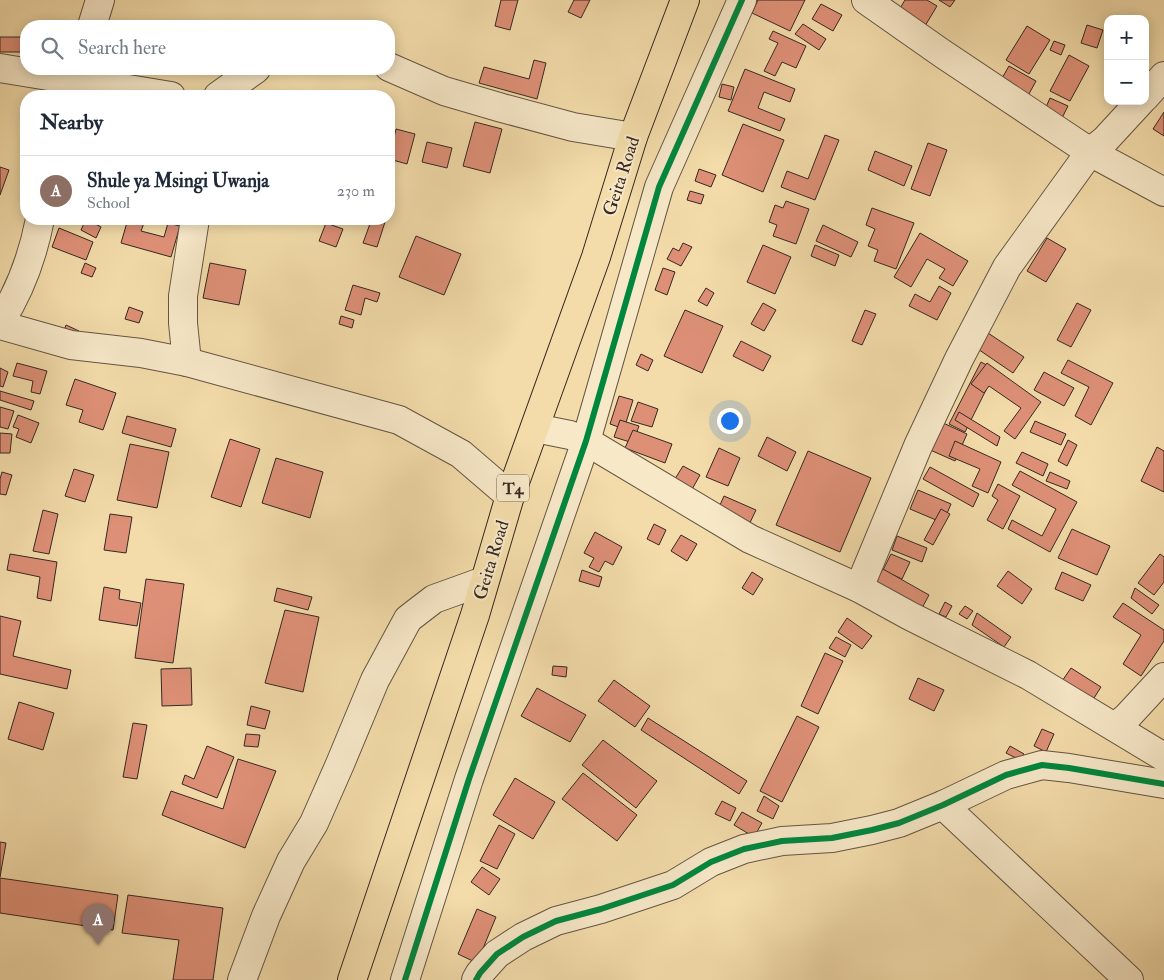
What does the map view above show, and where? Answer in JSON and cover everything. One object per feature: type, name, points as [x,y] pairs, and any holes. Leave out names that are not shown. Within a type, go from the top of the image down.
[{"type":"highway","name":"Geita Road","points":[[352,980],[475,615],[510,496],[596,257],[633,137],[685,0]]},
{"type":"street","points":[[94,20],[100,0]]},
{"type":"street","points":[[405,980],[469,779],[586,441],[659,187],[742,0]]},
{"type":"street","points":[[866,0],[1090,152],[1164,192]]},
{"type":"street","points":[[0,68],[20,72]]},
{"type":"street","points":[[395,70],[444,91],[502,108],[573,127],[633,137]]},
{"type":"street","points":[[39,75],[131,90]]},
{"type":"street","points":[[226,90],[248,75]]},
{"type":"street","points":[[1149,93],[1164,76]]},
{"type":"street","points":[[859,588],[918,446],[959,359],[1007,267],[1090,152],[1105,140],[1137,105]]},
{"type":"street","points":[[38,225],[28,263],[14,300],[0,324],[71,345],[141,353],[188,362],[399,420],[461,454],[510,496]]},
{"type":"street","points":[[188,362],[183,324],[183,296],[194,225]]},
{"type":"street","points":[[534,428],[570,435],[586,441],[750,538],[859,588],[910,616],[1028,675],[1164,757]]},
{"type":"street","points":[[242,980],[291,861],[314,823],[374,680],[408,619],[434,599],[484,581]]},
{"type":"street","points":[[1115,727],[1127,717],[1164,677]]},
{"type":"street","points":[[476,980],[497,954],[522,936],[556,921],[601,909],[672,885],[711,862],[744,849],[782,841],[832,838],[899,823],[943,805],[1006,775],[1042,765],[1164,784]]},
{"type":"street","points":[[943,805],[1129,980]]},
{"type":"building","points":[[501,0],[518,0],[510,30],[495,26]]},
{"type":"building","points":[[574,0],[590,0],[581,18],[568,12]]},
{"type":"building","points":[[758,0],[805,0],[790,31],[752,13]]},
{"type":"building","points":[[905,0],[927,0],[937,6],[925,26],[899,10]]},
{"type":"building","points":[[939,0],[955,0],[950,7]]},
{"type":"building","points":[[821,4],[842,15],[833,31],[812,19]]},
{"type":"building","points":[[803,24],[826,39],[819,50],[795,34]]},
{"type":"building","points":[[1087,25],[1103,30],[1097,48],[1081,43]]},
{"type":"building","points":[[1027,26],[1050,40],[1029,74],[1006,60]]},
{"type":"building","points":[[773,31],[806,46],[796,68],[782,62],[775,76],[764,71],[778,43],[769,39]]},
{"type":"building","points":[[0,37],[20,37],[20,52],[0,52]]},
{"type":"building","points":[[1054,41],[1065,45],[1061,55],[1050,50]]},
{"type":"building","points":[[1069,55],[1089,66],[1070,101],[1050,91]]},
{"type":"building","points":[[534,60],[546,63],[537,99],[479,83],[484,67],[529,79]]},
{"type":"building","points":[[1009,66],[1036,81],[1024,103],[997,87]]},
{"type":"building","points":[[745,69],[795,89],[790,102],[764,92],[758,108],[785,119],[780,131],[728,111]]},
{"type":"building","points":[[722,84],[734,87],[731,100],[719,97]]},
{"type":"building","points":[[1050,98],[1068,106],[1060,122],[1043,114]]},
{"type":"building","points":[[1164,112],[1164,136],[1153,129]]},
{"type":"building","points":[[475,122],[502,129],[490,173],[463,166]]},
{"type":"building","points":[[743,124],[784,140],[763,192],[722,175]]},
{"type":"building","points":[[396,129],[415,134],[407,164],[395,161]]},
{"type":"building","points":[[825,135],[839,140],[815,200],[781,187],[787,171],[808,179]]},
{"type":"building","points":[[427,142],[452,148],[447,168],[422,162]]},
{"type":"building","points":[[928,143],[947,150],[930,196],[911,189]]},
{"type":"building","points":[[875,151],[912,166],[904,186],[868,170]]},
{"type":"building","points":[[0,167],[9,170],[0,195]]},
{"type":"building","points":[[699,169],[716,175],[711,187],[695,181]]},
{"type":"building","points":[[690,191],[704,195],[701,204],[687,200]]},
{"type":"building","points":[[786,201],[809,209],[796,244],[773,236],[777,225],[769,222],[775,205],[783,208]]},
{"type":"building","points":[[872,208],[914,223],[896,269],[874,261],[878,250],[868,246],[875,229],[866,225]]},
{"type":"building","points":[[83,225],[97,225],[101,227],[96,238],[81,230]]},
{"type":"building","points":[[126,225],[143,225],[141,231],[164,237],[167,225],[180,226],[171,257],[121,243]]},
{"type":"building","points":[[325,225],[343,229],[336,247],[319,241]]},
{"type":"building","points":[[370,225],[384,225],[377,247],[363,243]]},
{"type":"building","points":[[823,225],[858,242],[851,257],[816,241]]},
{"type":"building","points":[[59,228],[93,242],[86,260],[52,247]]},
{"type":"building","points":[[920,233],[968,261],[953,286],[939,278],[945,269],[927,259],[911,287],[894,277]]},
{"type":"building","points":[[416,236],[461,254],[444,295],[399,277]]},
{"type":"building","points":[[1047,238],[1066,249],[1046,282],[1027,271]]},
{"type":"building","points":[[683,243],[692,247],[681,266],[667,259],[673,248],[679,251]]},
{"type":"building","points":[[763,245],[791,257],[775,294],[747,282]]},
{"type":"building","points":[[815,245],[839,255],[835,266],[811,256]]},
{"type":"building","points":[[85,263],[96,268],[92,277],[81,273]]},
{"type":"building","points":[[210,263],[246,270],[239,305],[203,298]]},
{"type":"building","points":[[663,268],[675,272],[667,295],[655,290]]},
{"type":"building","points":[[353,285],[380,293],[377,302],[365,298],[361,315],[345,310]]},
{"type":"building","points":[[939,286],[951,293],[937,320],[909,306],[915,294],[930,302]]},
{"type":"building","points":[[706,288],[714,293],[707,306],[698,301]]},
{"type":"building","points":[[763,303],[776,310],[764,331],[751,324]]},
{"type":"building","points":[[1077,303],[1091,310],[1071,347],[1057,340]]},
{"type":"building","points":[[129,307],[143,312],[139,323],[125,319]]},
{"type":"building","points":[[685,310],[723,326],[702,373],[664,356]]},
{"type":"building","points":[[865,310],[876,314],[862,345],[852,341]]},
{"type":"building","points":[[341,316],[354,320],[352,328],[339,324]]},
{"type":"building","points":[[66,325],[79,331],[75,343],[61,338]]},
{"type":"building","points":[[982,329],[1024,357],[1013,373],[972,345]]},
{"type":"building","points":[[741,341],[771,356],[763,371],[733,356]]},
{"type":"building","points":[[641,354],[653,360],[648,371],[636,365]]},
{"type":"building","points":[[1068,360],[1113,383],[1091,425],[1075,416],[1089,387],[1061,373]]},
{"type":"building","points":[[981,362],[996,370],[965,432],[949,424]]},
{"type":"building","points":[[17,363],[47,371],[40,394],[31,392],[33,381],[13,376]]},
{"type":"building","points":[[987,363],[1041,402],[1015,439],[1004,431],[1021,408],[989,386],[984,393],[971,384]]},
{"type":"building","points":[[0,368],[8,372],[3,387],[0,386]]},
{"type":"building","points":[[1044,372],[1074,388],[1064,406],[1034,390]]},
{"type":"building","points":[[75,379],[116,393],[103,430],[79,422],[83,410],[66,405]]},
{"type":"building","points":[[0,391],[34,401],[31,410],[0,400]]},
{"type":"building","points":[[619,396],[633,400],[624,429],[610,424]]},
{"type":"building","points":[[638,402],[658,409],[652,427],[631,421]]},
{"type":"building","points":[[0,407],[14,411],[8,429],[0,427]]},
{"type":"building","points":[[959,412],[1000,437],[997,446],[955,420]]},
{"type":"building","points":[[18,415],[39,423],[31,443],[16,437],[19,429],[13,427]]},
{"type":"building","points":[[127,416],[176,429],[171,447],[122,433]]},
{"type":"building","points":[[620,420],[639,426],[633,443],[614,437]]},
{"type":"building","points":[[1035,421],[1066,434],[1061,445],[1030,432]]},
{"type":"building","points":[[941,422],[967,434],[955,461],[928,449]]},
{"type":"building","points":[[633,430],[672,444],[665,463],[625,448]]},
{"type":"building","points":[[0,433],[12,434],[10,453],[0,453]]},
{"type":"building","points":[[767,437],[796,452],[787,471],[758,456]]},
{"type":"building","points":[[230,439],[260,449],[241,507],[211,497]]},
{"type":"building","points":[[1068,440],[1077,445],[1067,466],[1058,461]]},
{"type":"building","points":[[955,441],[1001,462],[988,493],[972,486],[980,469],[949,456]]},
{"type":"building","points":[[130,444],[169,452],[157,508],[117,500]]},
{"type":"building","points":[[1157,447],[1164,451],[1164,492],[1141,481]]},
{"type":"building","points":[[719,448],[740,458],[728,486],[706,477]]},
{"type":"building","points":[[808,451],[871,478],[840,552],[776,525]]},
{"type":"building","points":[[1022,452],[1048,464],[1043,476],[1016,463]]},
{"type":"building","points":[[276,458],[323,472],[310,518],[262,503]]},
{"type":"building","points":[[683,466],[700,475],[690,493],[673,482]]},
{"type":"building","points":[[930,467],[979,494],[973,507],[923,479]]},
{"type":"building","points":[[74,469],[94,475],[85,502],[65,496]]},
{"type":"building","points":[[1020,471],[1077,502],[1050,552],[1008,529],[1012,520],[1042,536],[1056,509],[1012,485]]},
{"type":"building","points":[[2,472],[12,475],[6,495],[0,494]]},
{"type":"building","points":[[1050,472],[1070,481],[1067,489],[1046,481]]},
{"type":"building","points":[[998,484],[1020,496],[1003,529],[987,520],[998,500],[992,496]]},
{"type":"building","points":[[918,490],[951,504],[943,523],[910,509]]},
{"type":"building","points":[[724,496],[756,510],[747,529],[716,514]]},
{"type":"building","points":[[941,509],[950,514],[933,545],[924,540]]},
{"type":"building","points":[[43,510],[58,514],[49,554],[33,551]]},
{"type":"building","points":[[110,514],[132,517],[126,553],[104,550]]},
{"type":"building","points":[[654,524],[666,530],[659,545],[647,539]]},
{"type":"building","points":[[1072,529],[1110,546],[1097,575],[1058,558]]},
{"type":"building","points":[[595,532],[622,547],[613,565],[605,561],[599,572],[589,567],[594,558],[584,553]]},
{"type":"building","points":[[681,535],[697,544],[687,561],[671,551]]},
{"type":"building","points":[[897,536],[927,548],[922,562],[892,550]]},
{"type":"building","points":[[10,554],[57,562],[51,601],[37,598],[40,577],[7,570]]},
{"type":"building","points":[[891,554],[910,562],[902,579],[883,570]]},
{"type":"building","points":[[1160,554],[1164,557],[1164,582],[1154,595],[1138,583]]},
{"type":"building","points":[[883,569],[929,595],[921,610],[874,583]]},
{"type":"building","points":[[582,570],[602,577],[599,587],[579,581]]},
{"type":"building","points":[[1008,571],[1032,589],[1022,604],[997,586]]},
{"type":"building","points":[[752,572],[763,579],[753,595],[742,588]]},
{"type":"building","points":[[1062,572],[1091,585],[1083,601],[1055,589]]},
{"type":"building","points":[[146,579],[184,584],[173,663],[135,658]]},
{"type":"building","points":[[104,587],[120,590],[119,599],[141,603],[137,626],[99,620]]},
{"type":"building","points":[[277,588],[312,597],[308,610],[274,601]]},
{"type":"building","points":[[1135,588],[1159,605],[1152,614],[1131,598]]},
{"type":"building","points":[[945,602],[952,606],[946,617],[939,614]]},
{"type":"building","points":[[1123,603],[1164,630],[1164,641],[1141,676],[1123,664],[1141,635],[1113,617]]},
{"type":"building","points":[[965,606],[973,611],[967,619],[959,614]]},
{"type":"building","points":[[285,610],[319,617],[303,692],[265,683]]},
{"type":"building","points":[[977,613],[1011,637],[1004,647],[972,625]]},
{"type":"building","points":[[0,616],[21,621],[13,656],[71,670],[67,689],[0,674]]},
{"type":"building","points":[[847,618],[872,636],[862,649],[838,632]]},
{"type":"building","points":[[836,637],[851,645],[845,657],[829,648]]},
{"type":"building","points":[[825,653],[843,661],[818,714],[801,706]]},
{"type":"building","points":[[553,666],[567,667],[566,677],[552,675]]},
{"type":"building","points":[[191,668],[192,705],[162,706],[161,669]]},
{"type":"building","points":[[1071,668],[1101,687],[1089,706],[1058,687]]},
{"type":"building","points":[[918,678],[944,690],[934,711],[909,699]]},
{"type":"building","points":[[614,680],[650,706],[635,727],[598,701]]},
{"type":"building","points":[[537,688],[586,715],[570,742],[521,716]]},
{"type":"building","points":[[19,702],[54,713],[43,750],[8,739]]},
{"type":"building","points":[[251,706],[270,711],[265,729],[247,725]]},
{"type":"building","points":[[797,716],[819,727],[782,802],[760,791]]},
{"type":"building","points":[[648,718],[747,781],[739,794],[641,730]]},
{"type":"building","points":[[133,723],[147,725],[137,779],[123,777]]},
{"type":"building","points":[[1042,729],[1054,734],[1046,752],[1034,746]]},
{"type":"building","points":[[246,734],[260,735],[258,747],[244,746]]},
{"type":"building","points":[[603,740],[657,781],[636,808],[582,765]]},
{"type":"building","points":[[207,746],[234,757],[217,798],[182,784],[185,775],[194,779]]},
{"type":"building","points":[[1010,746],[1024,754],[1020,760],[1006,753]]},
{"type":"building","points":[[238,759],[276,771],[245,848],[162,815],[171,791],[223,809]]},
{"type":"building","points":[[583,773],[637,815],[617,841],[562,799]]},
{"type":"building","points":[[515,778],[555,802],[533,839],[493,815]]},
{"type":"building","points":[[764,796],[779,806],[773,819],[757,811]]},
{"type":"building","points":[[722,801],[736,808],[730,821],[715,814]]},
{"type":"building","points":[[742,812],[762,823],[754,837],[734,825]]},
{"type":"building","points":[[499,825],[515,834],[497,869],[480,861]]},
{"type":"building","points":[[0,842],[6,843],[0,877]]},
{"type":"building","points":[[482,867],[500,879],[489,895],[471,882]]},
{"type":"building","points":[[0,878],[118,895],[113,930],[0,913]]},
{"type":"building","points":[[128,895],[223,908],[213,980],[173,980],[179,940],[122,933]]},
{"type":"building","points":[[477,909],[496,917],[477,963],[458,954]]},
{"type":"cycle path","points":[[405,980],[469,779],[586,441],[659,187],[742,0]]},
{"type":"cycle path","points":[[476,980],[497,954],[523,937],[556,921],[601,909],[673,885],[711,862],[744,849],[782,841],[832,838],[899,823],[943,805],[1006,775],[1042,765],[1164,784]]},
{"type":"place","name":"Shule ya Msingi Uwanja","points":[[98,945]]}]
